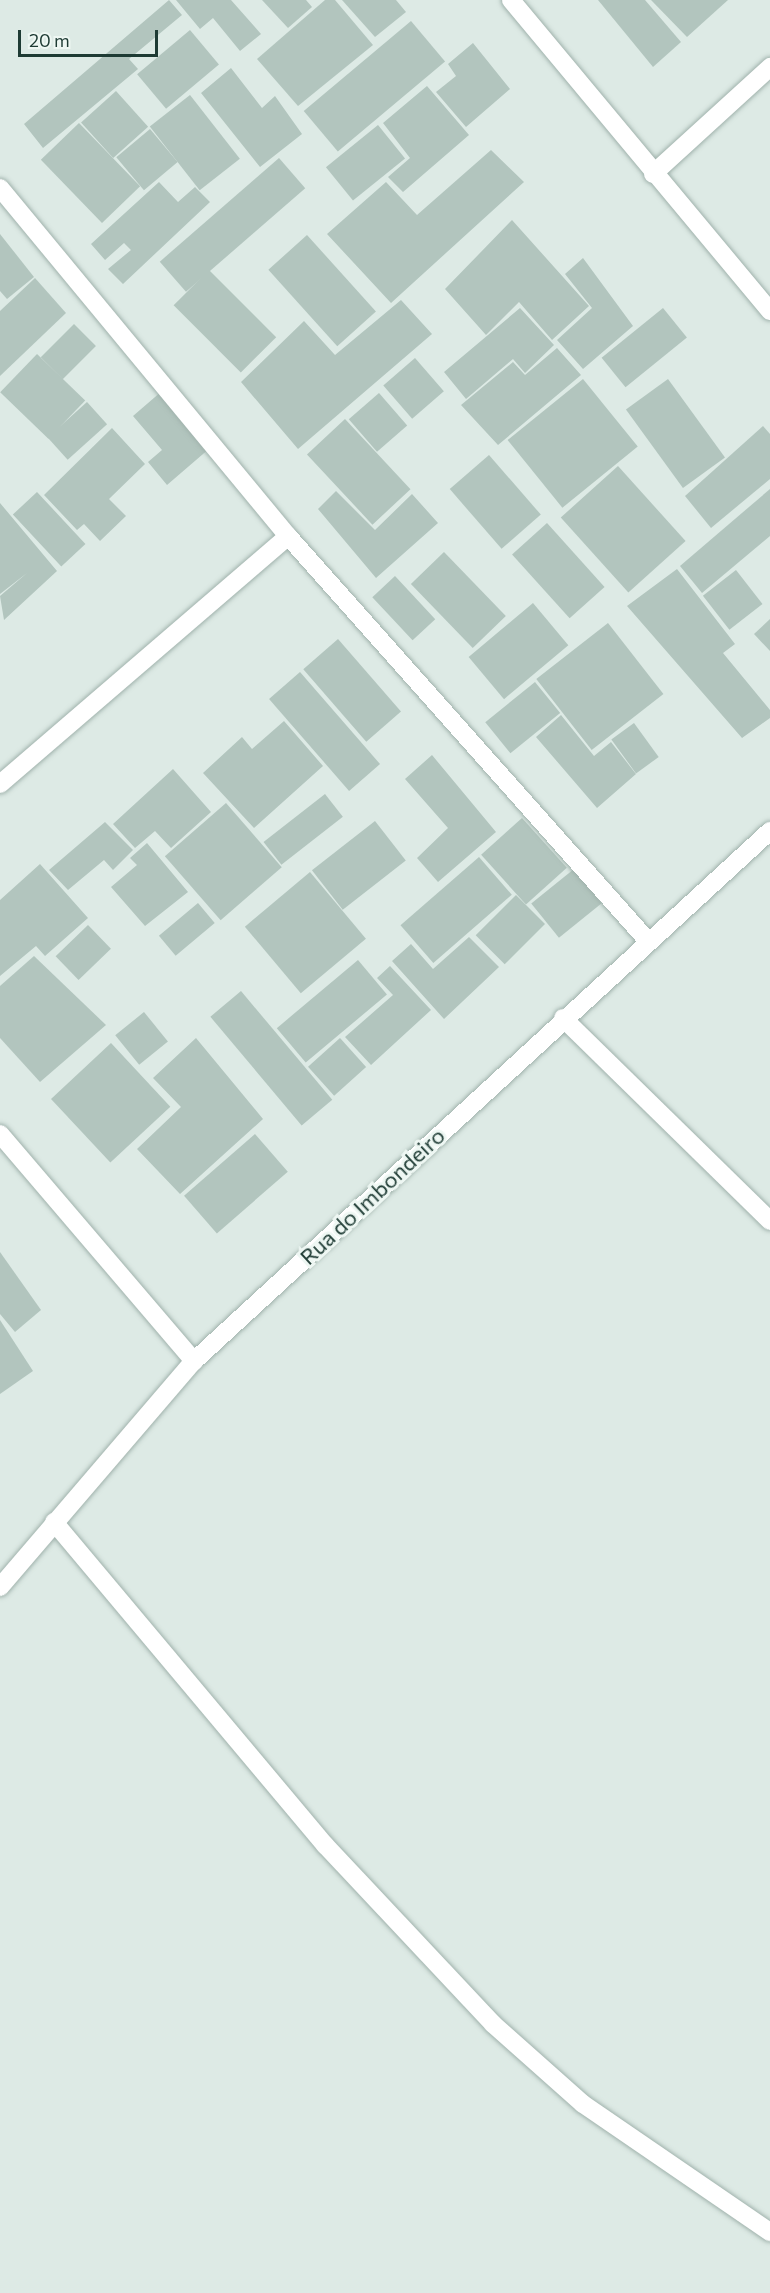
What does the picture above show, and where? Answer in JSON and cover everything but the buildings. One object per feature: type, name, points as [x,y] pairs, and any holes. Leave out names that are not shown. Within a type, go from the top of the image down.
[{"type":"street","points":[[511,0],[653,174],[770,311]]},
{"type":"street","points":[[653,174],[770,67]]},
{"type":"street","points":[[0,188],[288,536],[648,941]]},
{"type":"street","points":[[0,784],[288,536]]},
{"type":"street","name":"Rua do Imbondeiro","points":[[0,1587],[195,1361],[563,1018],[770,831]]},
{"type":"street","points":[[563,1018],[770,1221]]},
{"type":"street","points":[[0,1134],[195,1361]]},
{"type":"street","points":[[54,1522],[324,1845],[494,2024],[583,2104],[770,2232]]}]
